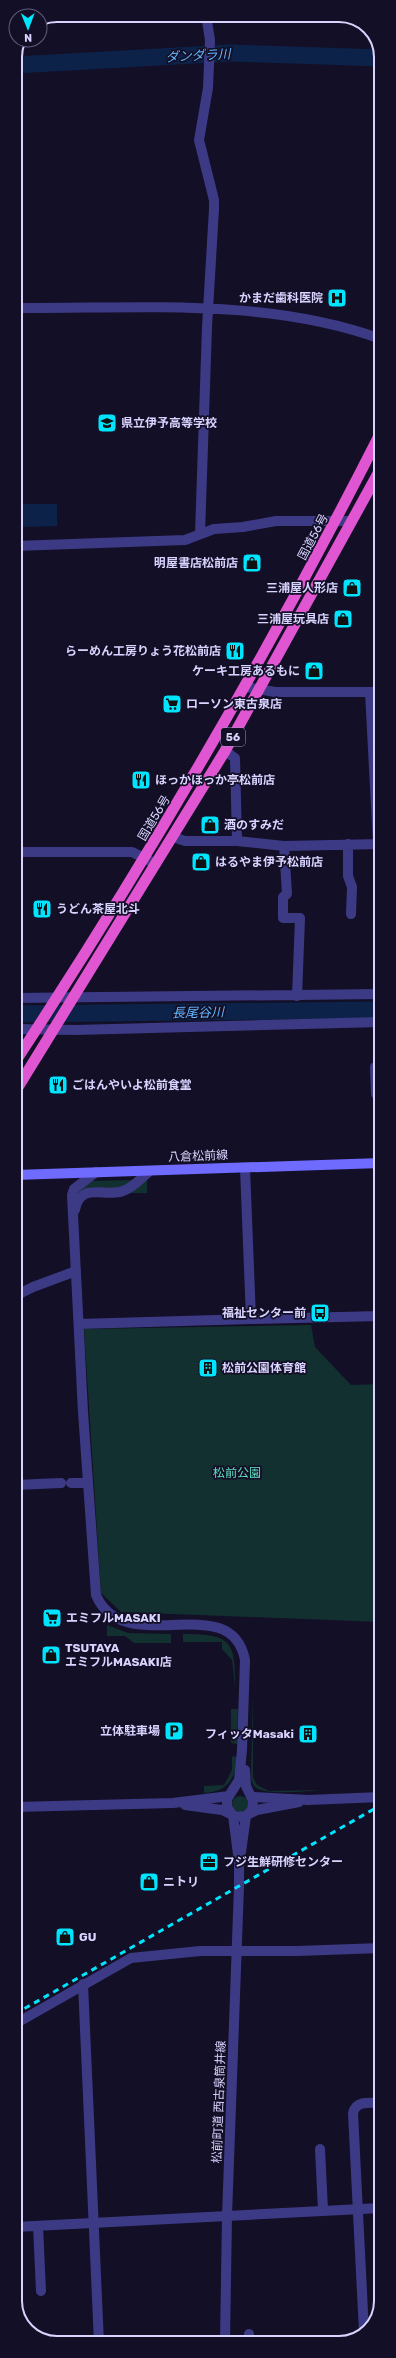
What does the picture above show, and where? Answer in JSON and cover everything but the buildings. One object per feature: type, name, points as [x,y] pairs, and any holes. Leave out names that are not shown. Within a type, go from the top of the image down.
[{"type":"highway","name":"国道56号","points":[[22,1051],[57,999],[146,858],[246,686],[337,520],[374,446]]},
{"type":"highway","name":"56","points":[[22,1081],[173,838],[225,751],[350,521],[374,480]]},
{"type":"main road","name":"八倉松前線","points":[[22,1175],[374,1163]]},
{"type":"street","points":[[200,534],[208,309],[214,200],[199,140],[208,88],[209,56],[207,22]]},
{"type":"street","points":[[22,308],[240,310],[303,318],[335,325],[374,337]]},
{"type":"street","points":[[22,546],[185,540],[214,529],[243,527],[276,521],[350,521]]},
{"type":"street","points":[[246,686],[259,690],[374,692]]},
{"type":"street","points":[[370,692],[374,760]]},
{"type":"street","points":[[225,751],[235,758],[237,841]]},
{"type":"street","points":[[173,838],[185,841],[237,841],[284,846],[374,844]]},
{"type":"street","points":[[348,844],[348,876],[352,887],[351,914]]},
{"type":"street","points":[[284,846],[287,894],[283,897],[283,918],[300,918],[297,996]]},
{"type":"street","points":[[22,852],[132,852],[156,864]]},
{"type":"street","points":[[22,998],[57,999],[374,994]]},
{"type":"street","points":[[22,1029],[374,1022]]},
{"type":"street","points":[[245,1168],[251,1319]]},
{"type":"street","points":[[74,1214],[76,1201],[80,1196],[87,1193],[122,1192],[150,1171]]},
{"type":"street","points":[[96,1172],[74,1189],[72,1195],[96,1595],[103,1609],[114,1618],[132,1624],[215,1626],[236,1638],[242,1648],[245,1660],[242,1750],[239,1780],[231,1794],[227,1807],[232,1814]]},
{"type":"street","points":[[22,1292],[33,1286],[76,1271]]},
{"type":"street","points":[[79,1324],[374,1316]]},
{"type":"street","points":[[22,1480],[88,1481]]},
{"type":"street","points":[[22,1484],[66,1481]]},
{"type":"street","points":[[242,1750],[245,1780],[254,1806],[248,1815]]},
{"type":"street","points":[[22,1807],[173,1803],[231,1794],[240,1790],[251,1796],[308,1800],[374,1797]]},
{"type":"street","points":[[173,1803],[232,1814],[248,1815],[257,1810],[308,1800]]},
{"type":"street","name":"松前町道 西古泉筒井線","points":[[225,2336],[227,2216],[238,1952],[239,1862],[232,1814]]},
{"type":"street","name":"松前町道 西古泉筒井線","points":[[239,1862],[248,1815]]},
{"type":"street","points":[[22,2020],[131,1958],[200,1952],[374,1948]]},
{"type":"street","points":[[83,1984],[99,2336]]},
{"type":"street","points":[[364,2325],[354,2108],[364,2103],[374,2102]]},
{"type":"street","points":[[320,2149],[323,2210]]},
{"type":"street","points":[[22,2227],[374,2208]]},
{"type":"street","points":[[38,2226],[41,2291]]},
{"type":"green space","points":[[134,1180],[123,1189],[74,1194],[87,1181]]},
{"type":"green space","points":[[143,1180],[147,1180],[147,1193],[124,1193]]},
{"type":"green space","name":"松前公園","points":[[311,1325],[315,1347],[351,1385],[374,1384],[374,1622],[121,1612],[101,1593],[84,1329]]},
{"type":"green space","points":[[107,1625],[128,1633],[171,1634],[171,1643],[134,1643],[125,1636],[107,1636]]},
{"type":"green space","points":[[183,1634],[211,1636],[220,1638],[227,1643],[234,1659],[235,1687],[232,1660],[222,1649],[222,1642],[183,1642]]},
{"type":"green space","points":[[253,1694],[253,1777],[257,1785],[269,1791],[323,1790],[277,1792],[260,1790],[255,1787],[251,1774]]},
{"type":"green space","points":[[231,1709],[238,1709],[237,1744],[231,1743]]},
{"type":"green space","points":[[232,1756],[237,1757],[235,1772],[229,1783],[219,1790],[204,1793],[204,1786],[224,1785],[232,1770]]},
{"type":"green space","points":[[237,1796],[243,1796],[248,1801],[246,1810],[243,1812],[237,1812],[232,1807],[232,1801]]},
{"type":"water","points":[[23,504],[57,504],[57,526],[23,527]]},
{"type":"waterway","name":"ダンダラ川","points":[[22,65],[231,53],[374,58]]},
{"type":"waterway","name":"長尾谷川","points":[[22,1014],[374,1010]]},
{"type":"railway","points":[[22,2010],[374,1809]]},
{"type":"place","name":"かまだ歯科医院","points":[[337,298]]},
{"type":"place","name":"県立伊予高等学校","points":[[107,423]]},
{"type":"place","name":"明屋書店松前店","points":[[252,563]]},
{"type":"place","name":"三浦屋人形店","points":[[352,588]]},
{"type":"place","name":"三浦屋玩具店","points":[[343,619]]},
{"type":"place","name":"らーめん工房りょう花松前店","points":[[235,651]]},
{"type":"place","name":"ケーキ工房あるもに","points":[[314,671]]},
{"type":"place","name":"ローソン東古泉店","points":[[172,704]]},
{"type":"place","name":"ほっかほっか亭松前店","points":[[141,780]]},
{"type":"place","name":"酒のすみだ","points":[[210,825]]},
{"type":"place","name":"はるやま伊予松前店","points":[[201,862]]},
{"type":"place","name":"うどん茶屋北斗","points":[[42,909]]},
{"type":"place","name":"ごはんやいよ松前食堂","points":[[58,1085]]},
{"type":"place","name":"福祉センター前","points":[[320,1313]]},
{"type":"place","name":"松前公園体育館","points":[[208,1368]]},
{"type":"place","name":"エミフルMASAKI","points":[[52,1618]]},
{"type":"place","name":"TSUTAYA エミフルMASAKI店","points":[[51,1655]]},
{"type":"place","name":"立体駐車場","points":[[174,1731]]},
{"type":"place","name":"フィッタMasaki","points":[[308,1734]]},
{"type":"place","name":"フジ生鮮研修センター","points":[[209,1862]]},
{"type":"place","name":"ニトリ","points":[[149,1882]]},
{"type":"place","name":"GU","points":[[65,1937]]}]
